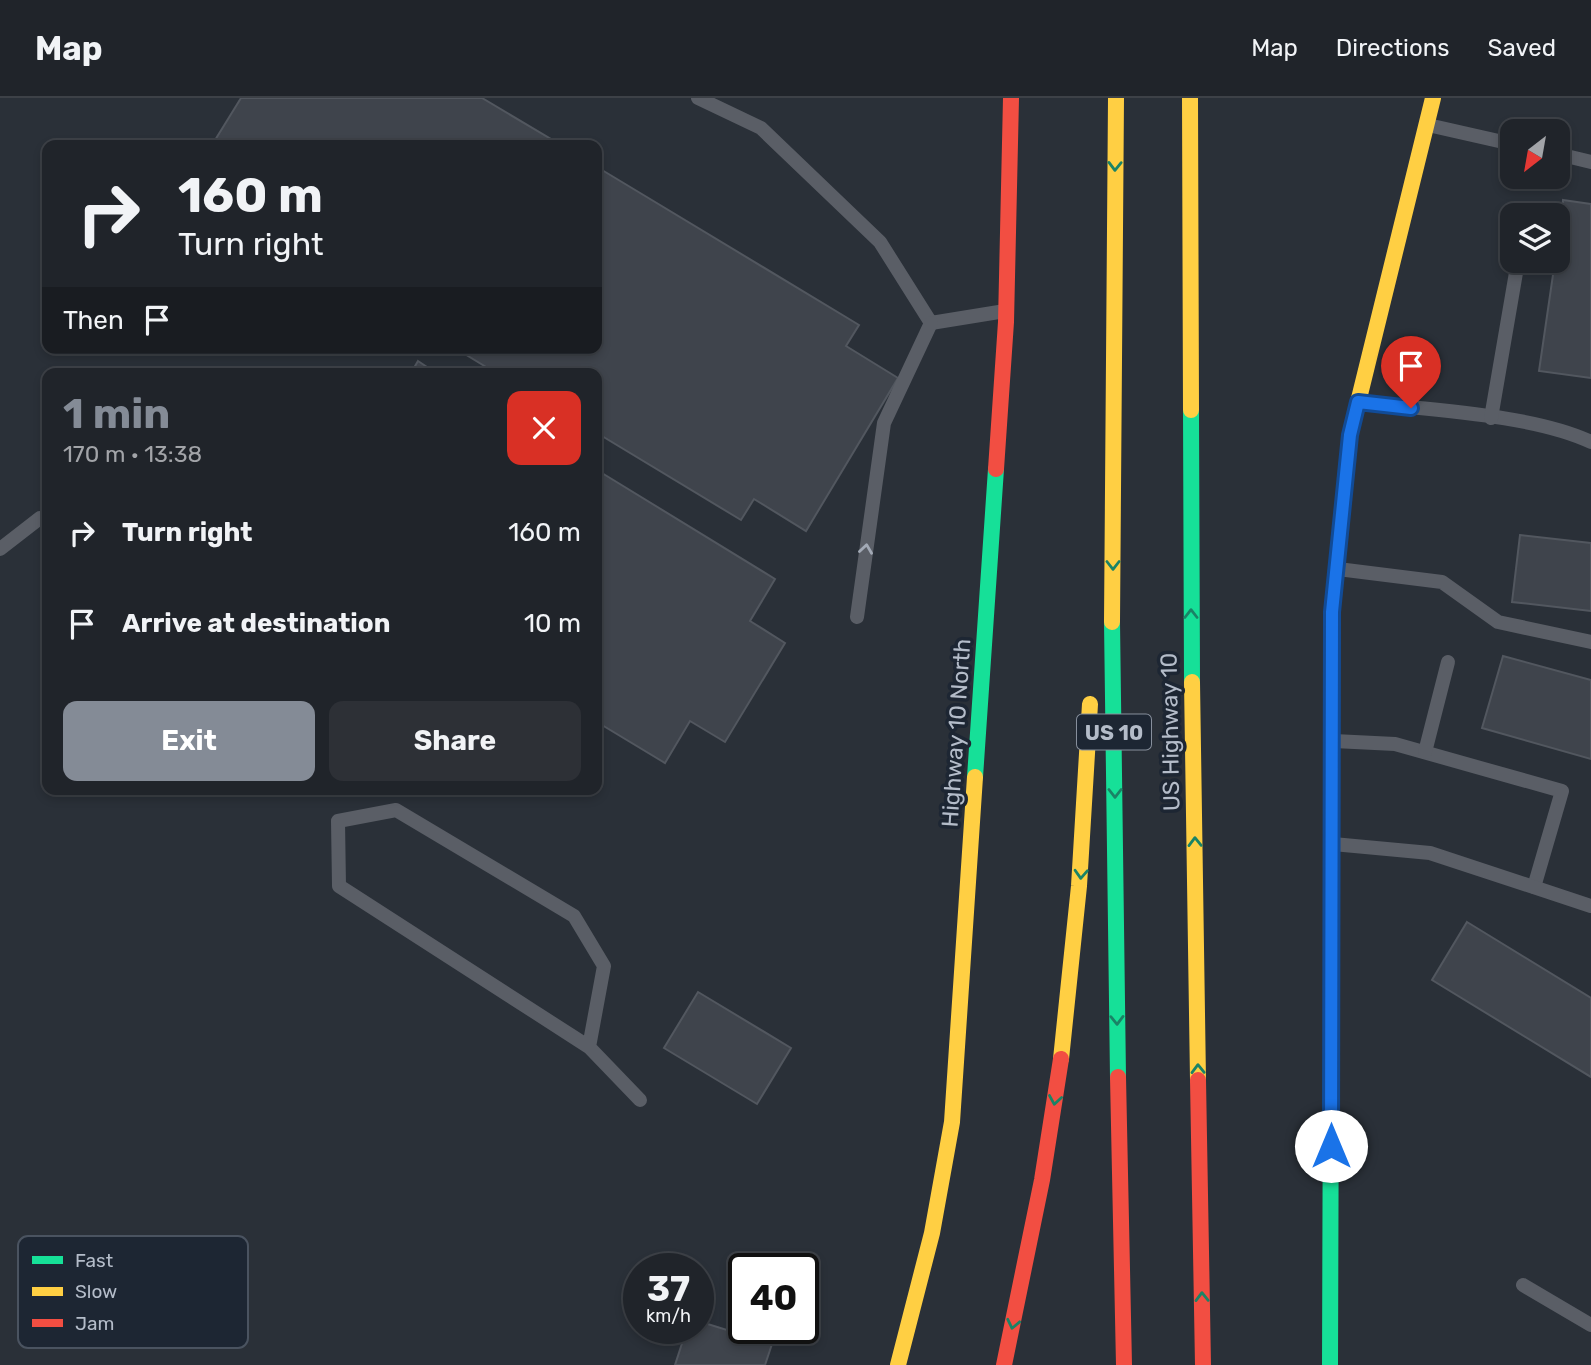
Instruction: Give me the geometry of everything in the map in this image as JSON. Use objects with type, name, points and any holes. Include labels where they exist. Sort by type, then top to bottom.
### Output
[{"type":"main road","name":"Highway 10 North","points":[[898,1365],[932,1233],[953,1122],[1006,311],[1012,98]]},
{"type":"main road","name":"US 10","points":[[1116,98],[1111,342],[1116,954],[1124,1365]]},
{"type":"main road","name":"US Highway 10","points":[[1190,98],[1191,628],[1203,1365]]},
{"type":"main road","points":[[1330,1365],[1332,612],[1350,435],[1433,98]]},
{"type":"main road","points":[[1096,615],[1111,342]]},
{"type":"main road","points":[[1004,1365],[1036,1217],[1060,1069],[1079,901],[1092,683]]},
{"type":"lane","points":[[698,98],[761,128],[880,242],[931,323]]},
{"type":"lane","points":[[1426,124],[1500,141]]},
{"type":"lane","points":[[1570,158],[1591,162]]},
{"type":"lane","points":[[1491,418],[1516,273]]},
{"type":"lane","points":[[931,323],[1006,311]]},
{"type":"lane","points":[[857,617],[884,423],[931,323]]},
{"type":"lane","points":[[1358,402],[1491,418],[1569,432],[1591,442]]},
{"type":"lane","points":[[0,549],[42,518]]},
{"type":"lane","points":[[1337,568],[1442,582],[1498,622],[1591,642]]},
{"type":"lane","points":[[1425,752],[1448,662]]},
{"type":"lane","points":[[1332,741],[1395,744],[1562,791],[1534,887]]},
{"type":"lane","points":[[589,1047],[604,966],[574,916],[396,810],[338,821],[339,886],[589,1047],[640,1100]]},
{"type":"lane","points":[[1332,844],[1430,853],[1591,906]]},
{"type":"lane","points":[[1523,1285],[1591,1325]]},
{"type":"building","points":[[241,98],[482,98],[553,140],[215,140]]},
{"type":"building","points":[[602,170],[859,325],[846,346],[898,378],[806,531],[754,499],[741,520],[602,436],[602,368],[488,368],[465,354],[602,354]]},
{"type":"building","points":[[1563,200],[1591,204],[1591,378],[1539,371],[1553,273],[1570,273],[1570,203],[1563,203]]},
{"type":"building","points":[[418,361],[428,368],[414,368]]},
{"type":"building","points":[[602,473],[775,579],[750,621],[785,643],[725,742],[690,721],[665,763],[602,725]]},
{"type":"building","points":[[1520,535],[1591,543],[1591,611],[1512,602]]},
{"type":"building","points":[[1503,656],[1591,680],[1591,759],[1482,728]]},
{"type":"building","points":[[1467,922],[1591,998],[1591,1077],[1432,980]]},
{"type":"building","points":[[698,992],[791,1048],[757,1104],[664,1048]]},
{"type":"building","points":[[714,1326],[728,1330],[728,1344],[772,1344],[765,1365],[675,1365],[682,1344],[714,1344]]},
{"type":"traffic: fast","points":[[1191,410],[1192,682]]},
{"type":"traffic: fast","points":[[975,777],[996,469]]},
{"type":"traffic: fast","points":[[1112,622],[1118,1077]]},
{"type":"traffic: fast","points":[[1330,1365],[1331,1049]]},
{"type":"traffic: slow","points":[[1112,622],[1116,98]]},
{"type":"traffic: slow","points":[[1190,98],[1191,410]]},
{"type":"traffic: slow","points":[[1338,554],[1350,435],[1433,98]]},
{"type":"traffic: slow","points":[[1192,682],[1198,1080]]},
{"type":"traffic: slow","points":[[1061,1059],[1079,886],[1090,704]]},
{"type":"traffic: slow","points":[[898,1365],[932,1233],[952,1122],[975,777]]},
{"type":"traffic: jam","points":[[996,469],[1006,322],[1011,98]]},
{"type":"traffic: jam","points":[[1331,1049],[1332,612],[1338,554]]},
{"type":"traffic: jam","points":[[1004,1365],[1042,1180],[1061,1059]]},
{"type":"traffic: jam","points":[[1118,1077],[1124,1365]]},
{"type":"traffic: jam","points":[[1198,1080],[1203,1365]]},
{"type":"route","points":[[1331,1146],[1332,612],[1350,435],[1358,402],[1411,408]]}]
